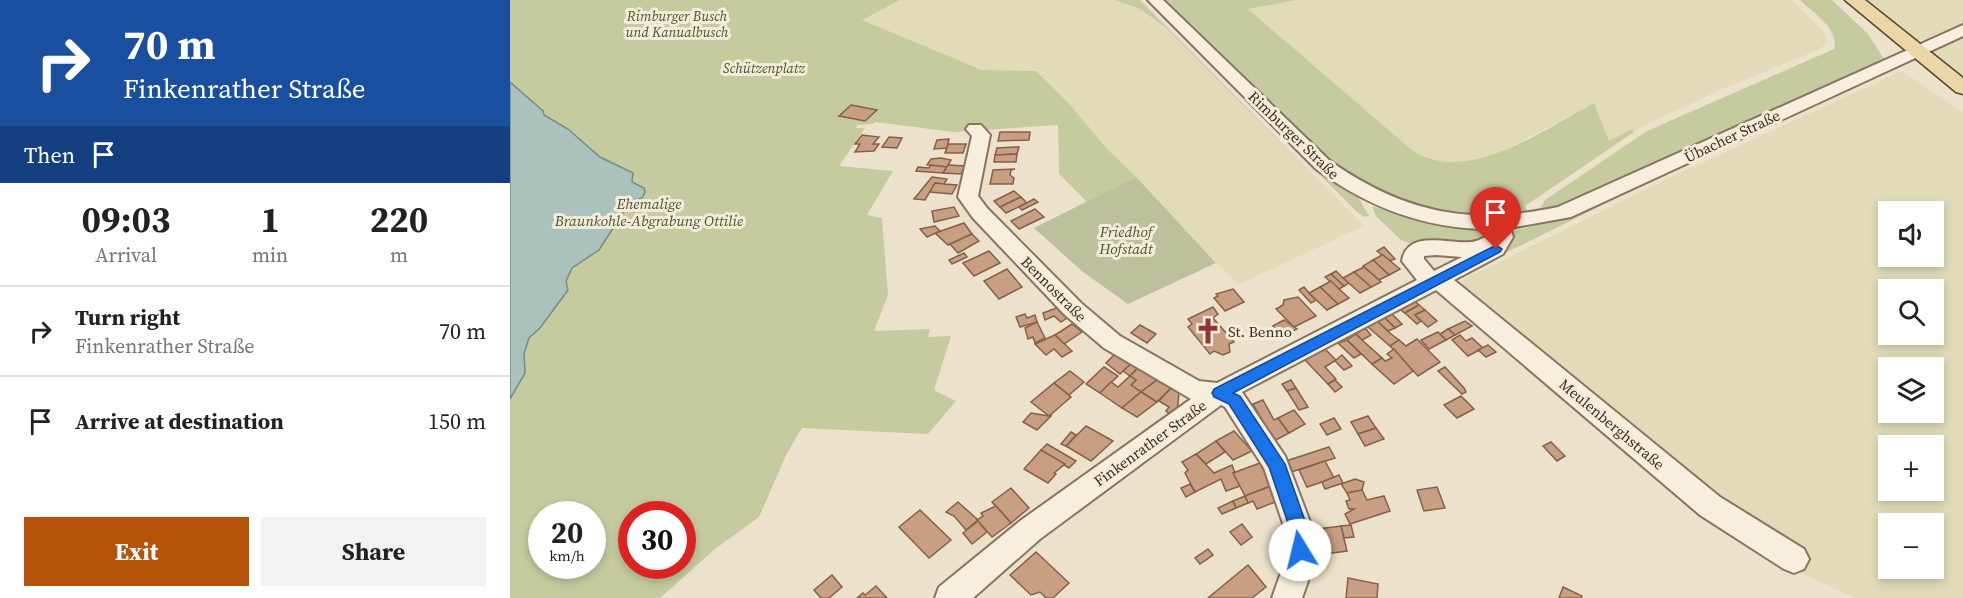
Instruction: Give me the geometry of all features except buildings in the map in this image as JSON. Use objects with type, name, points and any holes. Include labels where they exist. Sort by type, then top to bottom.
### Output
[{"type":"main road","points":[[1854,0],[1963,88]]},
{"type":"street","name":"Rimburger Straße","points":[[1155,0],[1323,165],[1345,183],[1384,204],[1410,213],[1456,222],[1497,223]]},
{"type":"street","name":"Übacher Straße","points":[[1497,223],[1539,219],[1564,212],[1963,30]]},
{"type":"street","name":"Bennostraße","points":[[975,129],[981,135],[968,197],[975,208],[1073,309],[1112,342],[1194,390],[1219,393]]},
{"type":"street","points":[[1443,248],[1455,261],[1440,276],[1413,261],[1414,252],[1425,247],[1484,247],[1495,238],[1497,223]]},
{"type":"street","name":"Finkenrather Straße","points":[[950,598],[1030,530],[1219,393],[1440,276],[1496,249],[1503,237],[1497,223]]},
{"type":"street","name":"Meulenberghstraße","points":[[1440,276],[1710,506],[1794,559]]},
{"type":"street","points":[[1219,393],[1234,400],[1265,444],[1276,464],[1301,535],[1299,564],[1287,598]]},
{"type":"shaded area","points":[[900,0],[1114,0],[1140,9],[1179,39],[1363,226],[1238,285],[1107,149],[1036,71],[982,70],[861,20]]},
{"type":"shaded area","points":[[1296,0],[1792,0],[1825,33],[1827,43],[1820,49],[1720,90],[1609,142],[1594,103],[1493,156],[1468,162],[1443,162],[1422,157],[1413,151],[1247,9]]},
{"type":"shaded area","points":[[1865,0],[1963,0],[1963,24],[1928,39],[1919,40],[1907,37]]},
{"type":"shaded area","points":[[1963,35],[1963,83],[1931,53],[1936,47]]},
{"type":"shaded area","points":[[1902,71],[1963,112],[1963,598],[1856,598],[1794,570],[1453,285],[1667,179]]},
{"type":"green space","name":"Ehemalige Braunkohle-Abgrabung Ottilie","points":[[510,0],[900,0],[862,20],[982,70],[1036,71],[1071,106],[1107,149],[1136,177],[1087,202],[1059,174],[1058,125],[954,132],[875,122],[857,125],[856,128],[865,128],[839,166],[893,171],[867,215],[882,218],[888,295],[874,331],[930,329],[928,337],[951,336],[934,390],[956,401],[928,434],[802,428],[787,453],[759,517],[696,566],[696,501],[618,501],[618,579],[681,579],[660,598],[510,598]]},
{"type":"green space","points":[[1115,0],[1140,0],[1364,226],[1166,28],[1140,9]]},
{"type":"green space","points":[[1145,0],[1149,0],[1324,173],[1358,197],[1369,216],[1364,217],[1356,211]]},
{"type":"green space","points":[[1160,0],[1296,0],[1248,9],[1413,151],[1435,160],[1458,162],[1482,158],[1506,150],[1594,103],[1609,141],[1632,129],[1634,132],[1525,206],[1528,214],[1494,218],[1418,209],[1341,173],[1209,44]]},
{"type":"green space","points":[[1800,0],[1832,0],[1868,34],[1884,59],[1567,205],[1541,212],[1539,210],[1545,200],[1647,131],[1834,49],[1835,42],[1829,28]]},
{"type":"green space","points":[[1862,83],[1647,183],[1501,255],[1508,236],[1514,231],[1568,217]]},
{"type":"green space","name":"Friedhof Hofstadt","points":[[1136,177],[1216,263],[1128,304],[1083,272],[1034,228]]},
{"type":"green space","points":[[1372,206],[1437,225],[1481,230],[1486,234],[1484,239],[1473,244],[1472,241],[1431,239],[1409,243],[1401,240],[1376,216]]},
{"type":"water","points":[[510,82],[543,111],[544,115],[568,129],[600,157],[633,173],[632,182],[644,188],[645,192],[642,198],[630,202],[599,250],[572,268],[566,281],[568,290],[540,328],[529,338],[524,354],[525,373],[510,399]]},
{"type":"place","name":"St. Benno","points":[[1208,331]]},
{"type":"route","points":[[1300,550],[1301,535],[1276,464],[1248,418],[1234,400],[1219,393],[1278,360],[1496,249]]},
{"type":"park label","name":"Rimburger Busch und Kanualbusch","points":[[677,24]]},
{"type":"park label","name":"Schützenplatz","points":[[764,68]]}]
